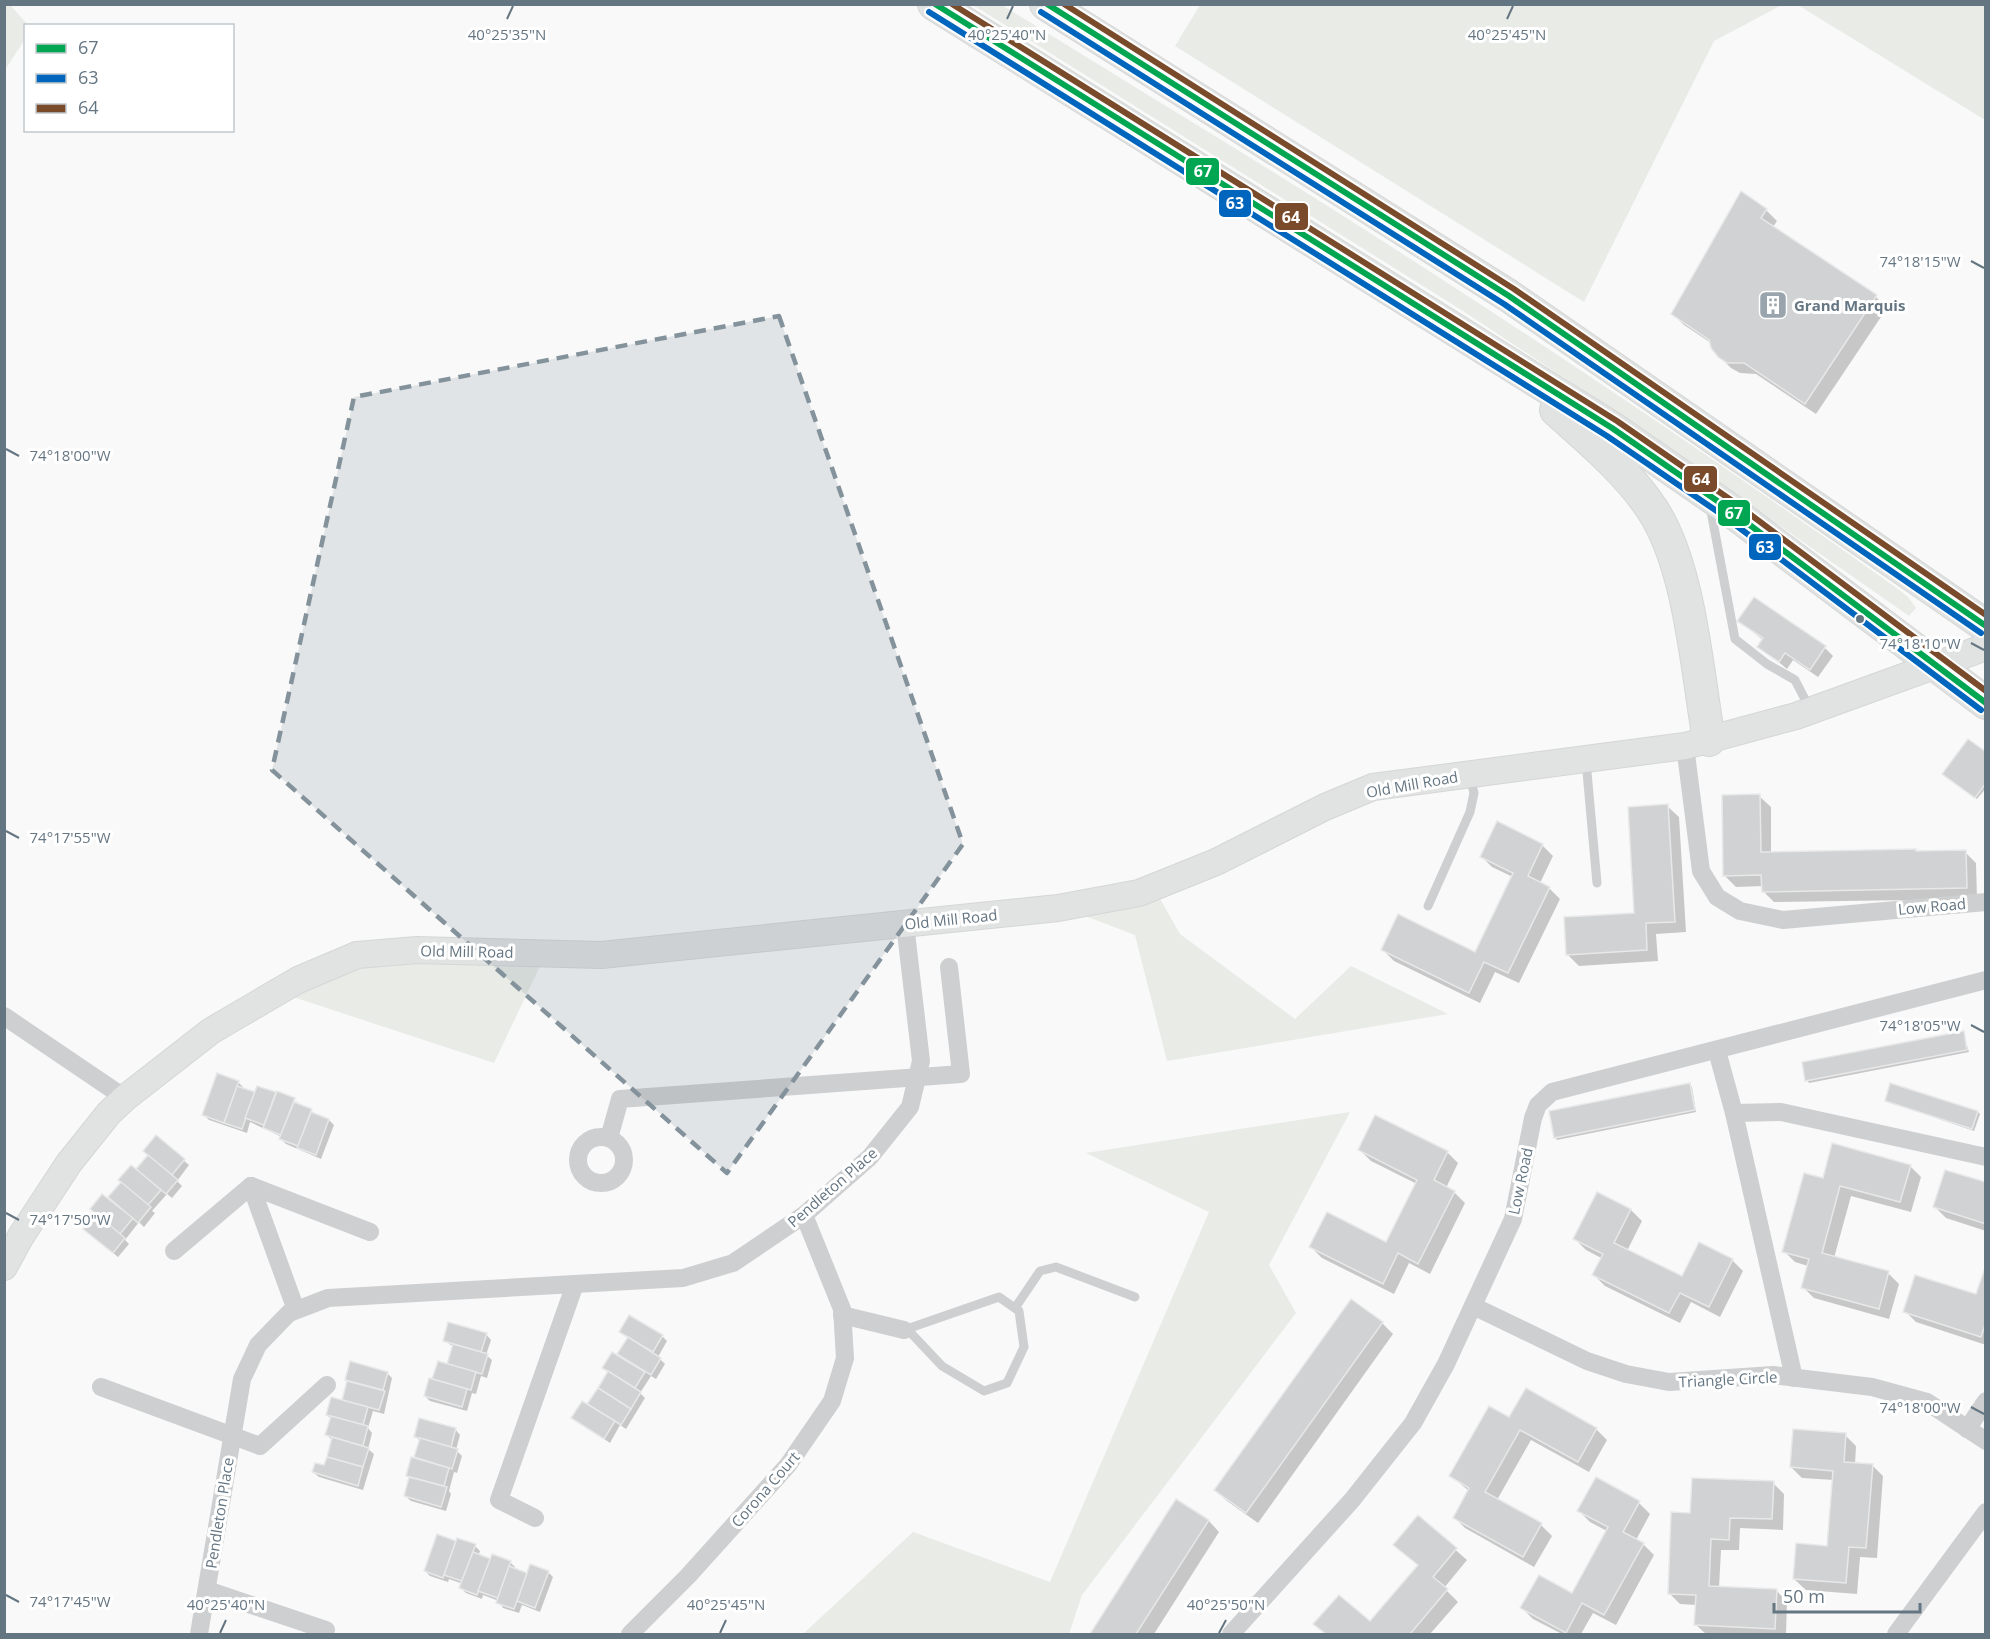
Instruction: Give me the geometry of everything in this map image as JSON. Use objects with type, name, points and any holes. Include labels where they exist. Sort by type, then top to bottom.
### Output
[{"type":"highway","points":[[933,4],[1611,428],[1708,495],[1986,703]]},
{"type":"highway","points":[[1046,4],[1509,296],[1986,626]]},
{"type":"highway","points":[[1500,358],[1616,466],[1652,509],[1672,551],[1686,603],[1697,743]]},
{"type":"street","name":"Old Mill Road","points":[[4,1267],[21,1236],[69,1162],[109,1113],[125,1098],[211,1031],[298,980],[357,955],[417,950],[601,955],[1058,908],[1139,893],[1216,862],[1325,807],[1373,788],[1697,743],[1811,711],[1986,647]]},
{"type":"street","name":"Low Road","points":[[1697,743],[1701,871],[1717,897],[1740,911],[1783,920],[1986,902]]},
{"type":"street","name":"Pendleton Place","points":[[199,1635],[242,1379],[258,1345],[289,1313],[328,1298],[683,1278],[732,1263],[804,1215],[870,1157],[910,1107],[921,1061],[905,924]]},
{"type":"street","points":[[609,1138],[620,1099],[961,1074],[949,967]]},
{"type":"street","name":"Low Road","points":[[1231,1635],[1352,1500],[1413,1423],[1446,1364],[1513,1219],[1533,1118],[1538,1105],[1552,1092],[1986,980]]},
{"type":"street","points":[[4,1016],[125,1098]]},
{"type":"street","points":[[1717,1051],[1734,1113],[1794,1378]]},
{"type":"street","points":[[1734,1113],[1781,1112],[1986,1157]]},
{"type":"street","points":[[251,1186],[370,1232]]},
{"type":"street","points":[[174,1251],[251,1186]]},
{"type":"street","points":[[251,1186],[296,1310]]},
{"type":"street","name":"Corona Court","points":[[630,1635],[688,1576],[788,1465],[832,1401],[845,1358],[842,1309],[804,1215]]},
{"type":"street","points":[[535,1518],[499,1500],[575,1284]]},
{"type":"street","name":"Triangle Circle","points":[[1473,1305],[1587,1361],[1626,1374],[1669,1382],[1773,1375],[1872,1387],[1927,1402],[1986,1441]]},
{"type":"street","points":[[842,1315],[904,1330]]},
{"type":"street","name":"Pendleton Place","points":[[101,1387],[260,1446],[327,1385]]},
{"type":"street","points":[[1967,1429],[1986,1401]]},
{"type":"street","points":[[1896,1635],[1986,1512]]},
{"type":"street","name":"Pendleton Place","points":[[207,1590],[326,1630]]},
{"type":"lane","points":[[1708,495],[1736,639],[1767,664],[1795,680],[1811,711]]},
{"type":"lane","points":[[1585,759],[1597,883]]},
{"type":"lane","points":[[1428,906],[1470,812],[1474,793],[1469,775]]},
{"type":"lane","points":[[1015,1308],[1040,1271],[1056,1267],[1135,1297]]},
{"type":"lane","points":[[999,1297],[1019,1311],[1024,1347],[1007,1383],[984,1391],[942,1366],[909,1331],[904,1330],[999,1297]]},
{"type":"highlighted area","points":[[779,316],[963,844],[727,1173],[272,770],[354,397]]},
{"type":"shaded area","points":[[5,4],[10,5],[27,24],[24,24],[24,41],[5,70]]},
{"type":"shaded area","points":[[973,5],[1002,5],[1381,240],[1706,455],[1898,589],[1916,608],[1909,616],[1634,424],[1463,311]]},
{"type":"shaded area","points":[[1200,5],[1782,5],[1714,41],[1584,302],[1175,46]]},
{"type":"shaded area","points":[[1798,5],[1985,5],[1985,120]]},
{"type":"shaded area","points":[[1160,899],[1180,934],[1295,1019],[1351,966],[1448,1014],[1167,1061],[1135,935],[1080,914]]},
{"type":"shaded area","points":[[416,959],[541,964],[494,1063],[284,994],[350,968]]},
{"type":"shaded area","points":[[1350,1112],[1269,1265],[1296,1313],[1082,1595],[1069,1634],[803,1634],[913,1532],[1050,1582],[1209,1212],[1086,1153]]},
{"type":"building","name":"Grand Marquis","points":[[1741,191],[1767,209],[1761,218],[1877,295],[1805,404],[1744,363],[1727,363],[1718,357],[1711,348],[1709,340],[1671,314]]},
{"type":"building","points":[[1754,597],[1826,646],[1810,670],[1785,653],[1779,662],[1757,647],[1763,638],[1737,621]]},
{"type":"building","points":[[1968,739],[1986,752],[1986,783],[1975,798],[1942,774]]},
{"type":"building","points":[[1760,794],[1761,852],[1966,850],[1967,888],[1762,892],[1761,875],[1723,876],[1722,795]]},
{"type":"building","points":[[1668,804],[1675,922],[1646,923],[1647,950],[1566,955],[1564,917],[1634,913],[1628,807]]},
{"type":"building","points":[[1497,821],[1543,844],[1528,876],[1550,887],[1508,973],[1484,962],[1469,993],[1381,950],[1398,914],[1475,952],[1513,873],[1480,857]]},
{"type":"building","points":[[1964,1031],[1967,1050],[1805,1081],[1802,1062]]},
{"type":"building","points":[[217,1073],[239,1081],[224,1123],[202,1115]]},
{"type":"building","points":[[1690,1083],[1695,1110],[1554,1138],[1549,1111]]},
{"type":"building","points":[[1890,1083],[1978,1111],[1972,1129],[1885,1101]]},
{"type":"building","points":[[237,1086],[255,1092],[242,1129],[224,1123]]},
{"type":"building","points":[[257,1086],[276,1092],[264,1125],[245,1118]]},
{"type":"building","points":[[277,1091],[295,1098],[281,1135],[263,1128]]},
{"type":"building","points":[[294,1102],[312,1109],[298,1146],[279,1139]]},
{"type":"building","points":[[311,1112],[329,1119],[316,1155],[297,1148]]},
{"type":"building","points":[[1375,1115],[1448,1151],[1434,1180],[1455,1191],[1418,1264],[1398,1253],[1383,1284],[1309,1247],[1327,1212],[1386,1242],[1417,1180],[1358,1150]]},
{"type":"building","points":[[156,1135],[185,1159],[172,1175],[143,1151]]},
{"type":"building","points":[[1832,1143],[1911,1165],[1900,1202],[1840,1186],[1822,1253],[1889,1271],[1879,1309],[1801,1288],[1809,1259],[1782,1252],[1804,1173],[1823,1178]]},
{"type":"building","points":[[148,1155],[178,1180],[166,1194],[136,1169]]},
{"type":"building","points":[[131,1165],[161,1190],[148,1205],[118,1180]]},
{"type":"building","points":[[1945,1170],[1986,1182],[1986,1224],[1933,1207]]},
{"type":"building","points":[[121,1182],[151,1207],[138,1223],[108,1197]]},
{"type":"building","points":[[1597,1192],[1631,1209],[1614,1243],[1682,1276],[1699,1242],[1733,1259],[1709,1307],[1680,1293],[1669,1313],[1592,1275],[1603,1254],[1573,1239]]},
{"type":"building","points":[[102,1194],[133,1218],[120,1234],[90,1209]]},
{"type":"building","points":[[95,1213],[125,1238],[113,1253],[83,1229]]},
{"type":"building","points":[[1986,1265],[1986,1322],[1981,1337],[1903,1312],[1915,1275],[1976,1294]]},
{"type":"building","points":[[1351,1299],[1383,1322],[1246,1513],[1214,1490]]},
{"type":"building","points":[[629,1315],[663,1335],[653,1352],[619,1332]]},
{"type":"building","points":[[448,1322],[487,1333],[481,1352],[443,1341]]},
{"type":"building","points":[[628,1337],[661,1358],[651,1375],[617,1354]]},
{"type":"building","points":[[453,1344],[488,1354],[482,1374],[447,1364]]},
{"type":"building","points":[[612,1352],[645,1372],[635,1388],[602,1368]]},
{"type":"building","points":[[350,1361],[388,1372],[383,1390],[345,1380]]},
{"type":"building","points":[[438,1361],[476,1372],[471,1390],[432,1379]]},
{"type":"building","points":[[608,1371],[641,1392],[631,1409],[598,1388]]},
{"type":"building","points":[[429,1378],[467,1389],[462,1407],[424,1396]]},
{"type":"building","points":[[347,1381],[385,1391],[379,1410],[342,1400]]},
{"type":"building","points":[[598,1388],[631,1409],[621,1425],[587,1404]]},
{"type":"building","points":[[1526,1388],[1597,1428],[1578,1462],[1520,1430],[1485,1492],[1542,1523],[1523,1557],[1453,1518],[1469,1488],[1449,1476],[1489,1406],[1509,1417]]},
{"type":"building","points":[[331,1397],[368,1407],[363,1425],[326,1415]]},
{"type":"building","points":[[582,1401],[615,1421],[604,1439],[571,1418]]},
{"type":"building","points":[[331,1416],[368,1426],[363,1446],[325,1435]]},
{"type":"building","points":[[419,1418],[456,1428],[451,1447],[414,1437]]},
{"type":"building","points":[[1793,1429],[1846,1433],[1844,1462],[1873,1464],[1866,1548],[1849,1547],[1846,1583],[1793,1579],[1796,1543],[1827,1546],[1833,1471],[1790,1467]]},
{"type":"building","points":[[332,1437],[369,1448],[363,1467],[327,1457]]},
{"type":"building","points":[[420,1438],[458,1449],[452,1469],[414,1457]]},
{"type":"building","points":[[327,1457],[363,1467],[358,1486],[312,1472],[315,1463],[324,1465]]},
{"type":"building","points":[[411,1457],[449,1468],[444,1486],[406,1476]]},
{"type":"building","points":[[409,1477],[447,1487],[441,1507],[404,1496]]},
{"type":"building","points":[[1596,1477],[1640,1501],[1623,1532],[1644,1543],[1604,1615],[1582,1603],[1566,1633],[1520,1608],[1539,1575],[1572,1593],[1608,1527],[1577,1511]]},
{"type":"building","points":[[1692,1478],[1774,1481],[1772,1519],[1730,1518],[1729,1540],[1711,1539],[1709,1586],[1777,1589],[1775,1629],[1694,1625],[1696,1595],[1668,1594],[1671,1512],[1690,1513]]},
{"type":"building","points":[[1176,1499],[1209,1520],[1136,1634],[1090,1634]]},
{"type":"building","points":[[1418,1515],[1457,1548],[1433,1577],[1448,1589],[1410,1634],[1326,1634],[1313,1624],[1339,1595],[1370,1621],[1418,1565],[1393,1545]]},
{"type":"building","points":[[437,1534],[456,1541],[443,1578],[424,1571]]},
{"type":"building","points":[[457,1538],[476,1544],[462,1581],[444,1575]]},
{"type":"building","points":[[473,1552],[491,1559],[477,1595],[459,1588]]},
{"type":"building","points":[[492,1554],[511,1561],[498,1598],[478,1591]]},
{"type":"building","points":[[530,1564],[549,1571],[535,1608],[517,1601]]},
{"type":"building","points":[[509,1566],[527,1573],[514,1609],[496,1603]]},
{"type":"transit line","name":"67","points":[[935,4],[1612,428],[1726,507],[1986,703]]},
{"type":"transit line","name":"64","points":[[952,4],[1617,421],[1731,500],[1986,691]]},
{"type":"transit line","name":"67","points":[[1047,4],[1509,296],[1986,626]]},
{"type":"transit line","name":"64","points":[[1064,4],[1514,289],[1986,615]]},
{"type":"transit line","name":"63","points":[[929,12],[1607,436],[1721,514],[1981,710]]},
{"type":"transit line","name":"63","points":[[1041,12],[1504,304],[1981,633]]},
{"type":"place","name":"Grand Marquis","points":[[1773,305]]}]
